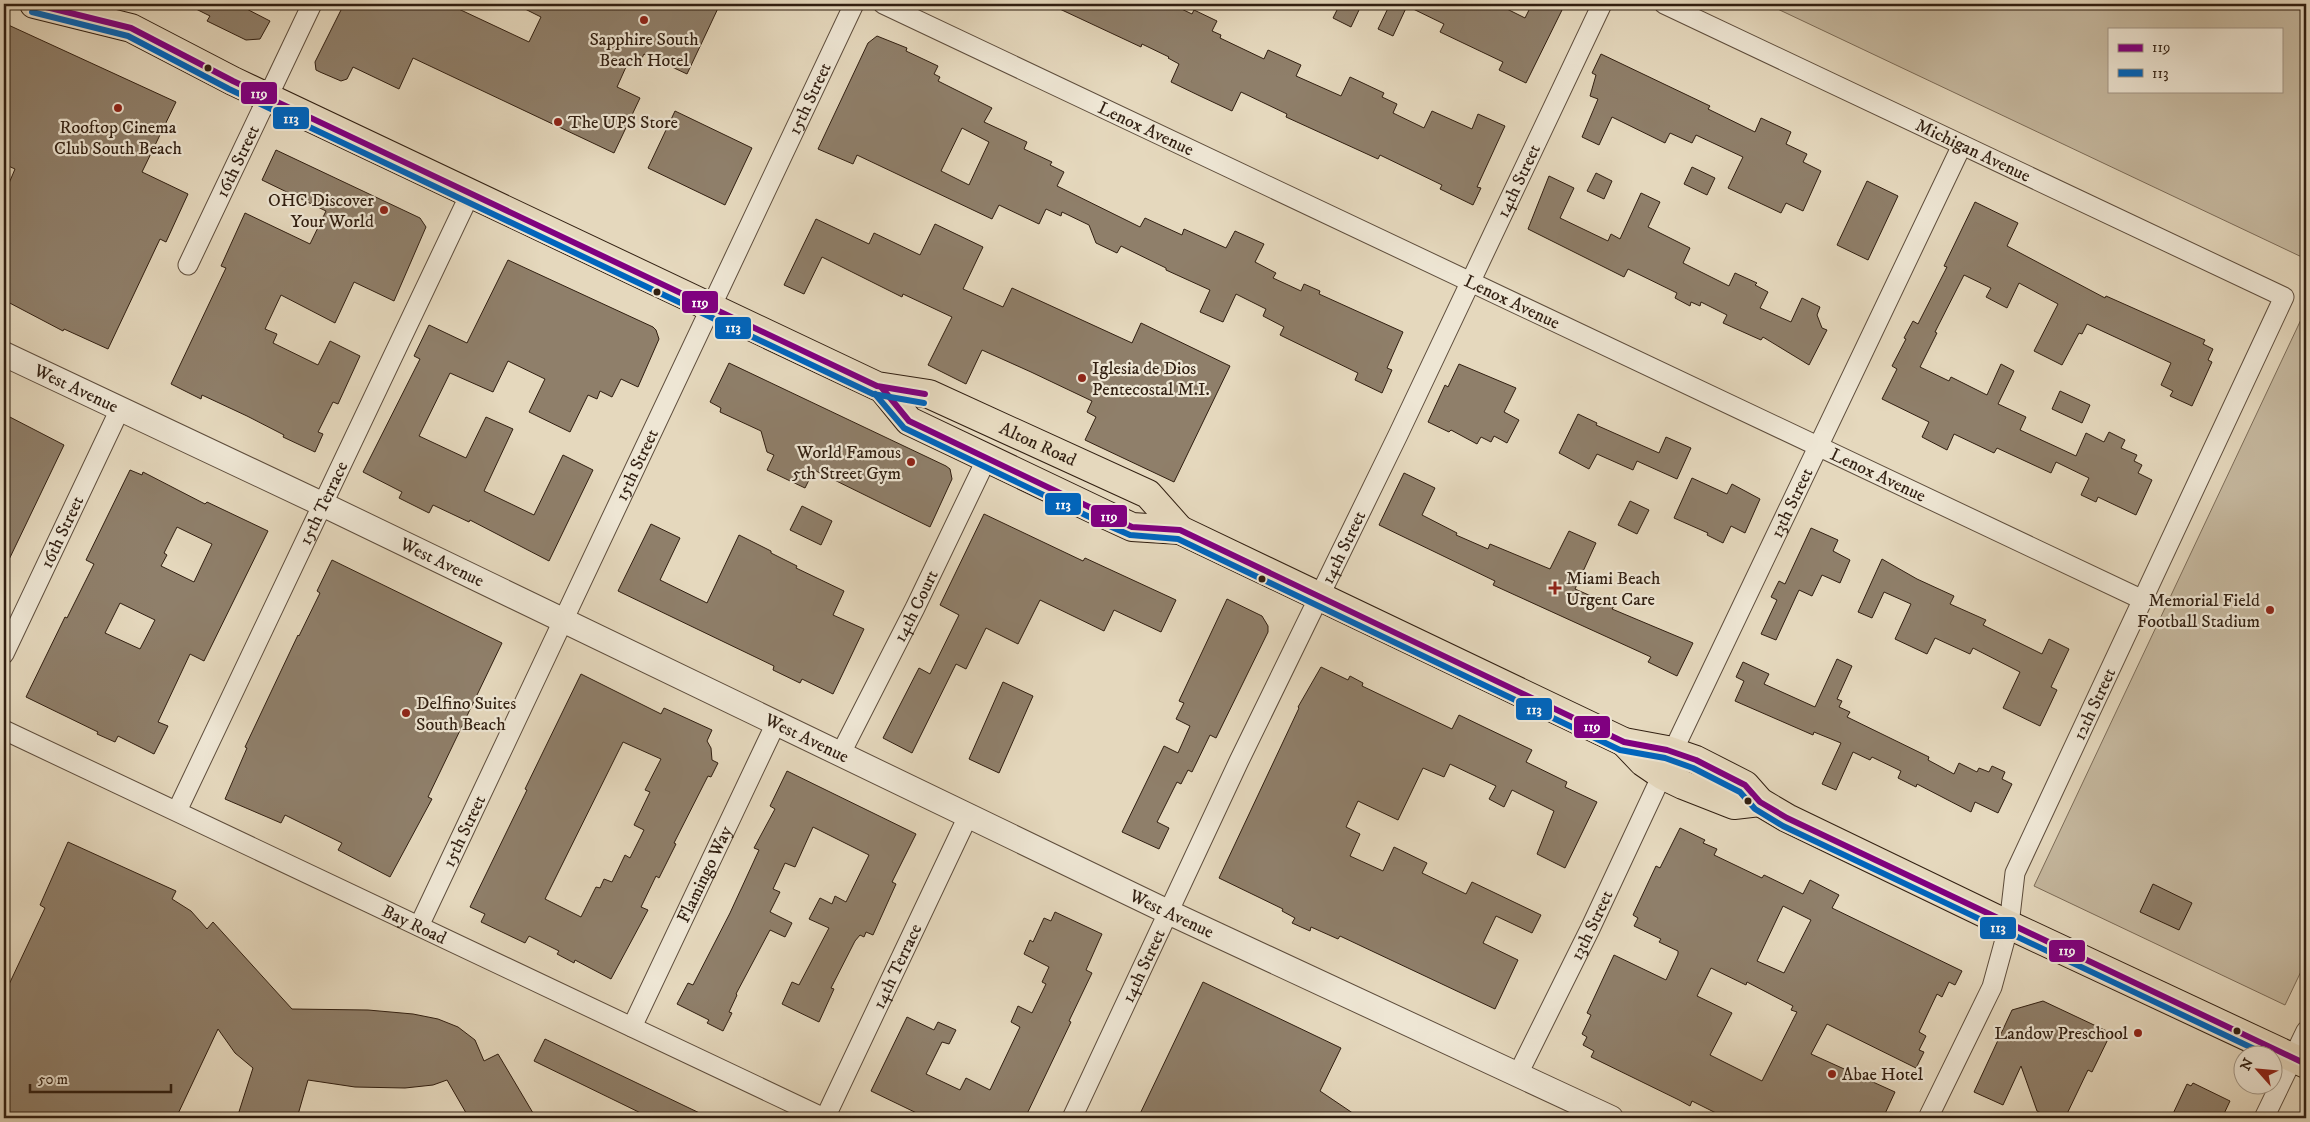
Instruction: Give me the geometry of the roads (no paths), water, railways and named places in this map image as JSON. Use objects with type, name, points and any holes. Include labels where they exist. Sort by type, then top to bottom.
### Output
[{"type":"highway","name":"Alton Road","points":[[34,4],[131,28],[268,97],[470,194],[882,388],[929,394],[1122,484],[1148,494],[1180,530]]},
{"type":"highway","name":"Alton Road","points":[[108,4],[131,28]]},
{"type":"highway","name":"Alton Road","points":[[882,388],[909,421],[1132,527],[1180,530],[1624,742],[1643,762],[1667,763],[1696,760],[1745,784],[1760,802],[1787,818],[2009,925],[2300,1060]]},
{"type":"highway","points":[[914,423],[985,420]]},
{"type":"highway","points":[[987,458],[1016,461],[1122,484]]},
{"type":"street","name":"16th Street","points":[[188,265],[312,4]]},
{"type":"street","name":"15th Street","points":[[419,926],[854,4]]},
{"type":"street","name":"Lenox Avenue","points":[[883,4],[2142,600]]},
{"type":"street","name":"14th Street","points":[[1072,1118],[1168,912],[1602,4]]},
{"type":"street","name":"Michigan Avenue","points":[[1664,4],[2284,297]]},
{"type":"street","name":"13th Street","points":[[1518,1074],[1590,929],[1667,763],[1962,145]]},
{"type":"street","name":"15th Terrace","points":[[177,811],[324,505],[470,194]]},
{"type":"street","name":"12th Street","points":[[1928,1118],[1992,988],[2009,925],[2015,873],[2284,297]]},
{"type":"street","name":"West Avenue","points":[[4,354],[969,814],[1168,912],[1611,1118]]},
{"type":"street","name":"16th Street","points":[[4,654],[120,409]]},
{"type":"street","name":"14th Court","points":[[841,753],[915,608],[987,458]]},
{"type":"street","name":"Flamingo Way","points":[[632,1027],[776,723]]},
{"type":"street","name":"Bay Road","points":[[4,730],[824,1118]]},
{"type":"street","name":"14th Terrace","points":[[824,1118],[969,814]]},
{"type":"street","points":[[2264,1118],[2300,1060],[2306,1031]]},
{"type":"place","name":"Sapphire South Beach Hotel","points":[[644,20]]},
{"type":"place","name":"Rooftop Cinema Club South Beach","points":[[118,108]]},
{"type":"place","name":"The UPS Store","points":[[558,122]]},
{"type":"place","name":"OHC Discover Your World","points":[[384,210]]},
{"type":"place","name":"Iglesia de Dios Pentecostal M.I.","points":[[1082,378]]},
{"type":"place","name":"World Famous 5th Street Gym","points":[[911,462]]},
{"type":"place","name":"Miami Beach Urgent Care","points":[[1555,588]]},
{"type":"place","name":"Memorial Field Football Stadium","points":[[2270,610]]},
{"type":"place","name":"Delfino Suites South Beach","points":[[406,713]]},
{"type":"place","name":"Landow Preschool","points":[[2138,1033]]},
{"type":"place","name":"Abae Hotel","points":[[1832,1074]]}]
